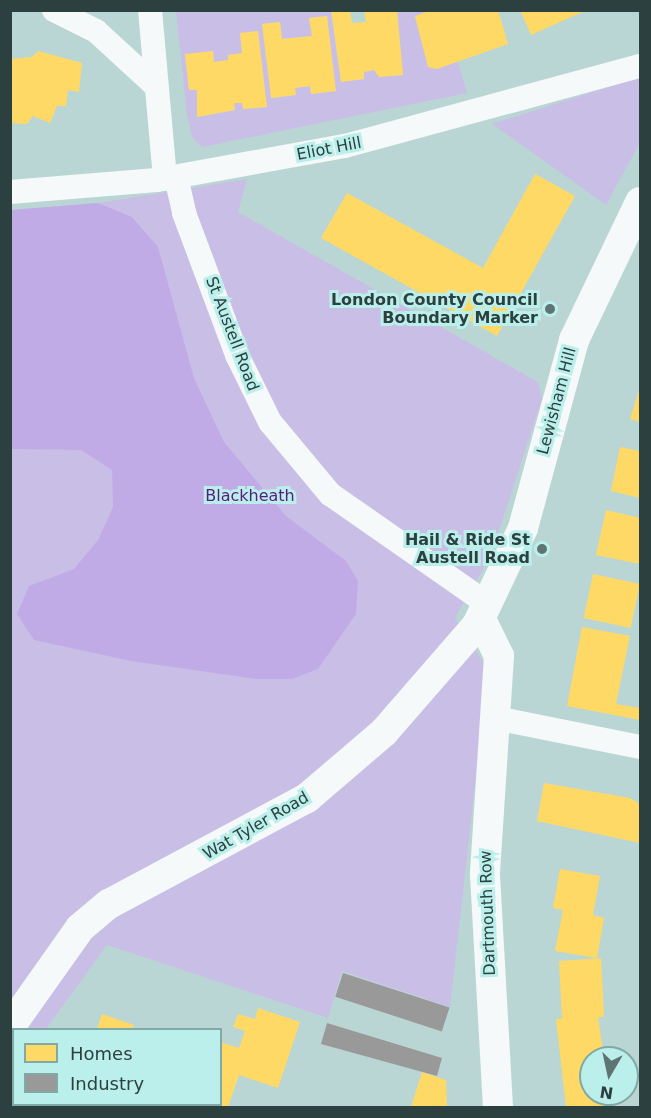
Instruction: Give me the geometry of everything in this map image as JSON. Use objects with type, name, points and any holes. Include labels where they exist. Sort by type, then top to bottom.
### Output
[{"type":"street","points":[[54,10],[96,31],[154,85]]},
{"type":"street","name":"St Austell Road","points":[[150,10],[154,85],[171,178],[237,355],[270,422],[330,494],[484,612]]},
{"type":"street","name":"Eliot Hill","points":[[10,192],[171,178],[391,136],[640,66]]},
{"type":"street","name":"Lewisham Hill","points":[[484,612],[523,528],[574,340],[640,202]]},
{"type":"street","points":[[484,612],[499,656],[495,718],[640,747]]},
{"type":"street","name":"Wat Tyler Road","points":[[10,1027],[80,928],[110,904],[307,798],[354,762],[484,612]]},
{"type":"street","name":"Dartmouth Row","points":[[495,718],[485,875],[498,1107]]},
{"type":"green space","points":[[176,11],[331,11],[341,82],[364,79],[364,72],[374,70],[379,77],[403,75],[397,11],[432,11],[415,16],[428,66],[438,69],[457,59],[467,93],[202,147],[193,139],[187,116]],"holes":[[[327,16],[335,91],[312,94],[310,86],[295,88],[296,95],[272,98],[263,24],[280,22],[282,39],[312,36],[309,18]],[[258,31],[267,107],[243,109],[242,103],[234,103],[235,110],[197,117],[197,90],[189,90],[185,55],[212,51],[214,62],[228,60],[228,55],[242,53],[240,33]]]},
{"type":"green space","points":[[640,77],[640,143],[606,205],[492,124]]},
{"type":"green space","name":"Blackheath","points":[[247,179],[238,212],[538,382],[542,399],[491,555],[455,618],[488,670],[450,1007],[342,971],[328,1018],[107,945],[47,1028],[12,1028],[12,1106],[16,1106],[11,1107],[11,210],[98,203]]},
{"type":"green space","points":[[98,203],[132,217],[158,247],[194,378],[224,442],[286,516],[346,561],[358,581],[356,614],[318,669],[292,679],[256,679],[131,661],[34,640],[17,614],[29,586],[74,569],[98,540],[113,507],[112,470],[81,450],[11,449],[11,210]]},
{"type":"building: Homes","points":[[331,10],[350,10],[352,23],[366,22],[364,10],[397,10],[403,75],[379,77],[374,70],[364,72],[364,79],[341,82]]},
{"type":"building: Homes","points":[[432,10],[498,10],[508,44],[437,69],[428,67],[415,16]]},
{"type":"building: Homes","points":[[520,10],[587,10],[531,35]]},
{"type":"building: Homes","points":[[327,16],[336,91],[311,94],[310,86],[295,88],[296,95],[271,98],[262,24],[280,22],[282,39],[312,36],[309,18]]},
{"type":"building: Homes","points":[[258,31],[267,107],[243,109],[242,103],[234,103],[235,110],[197,117],[197,90],[189,90],[185,54],[213,51],[214,62],[228,60],[228,55],[242,53],[240,33]]},
{"type":"building: Homes","points":[[38,51],[82,63],[79,92],[68,90],[66,106],[57,106],[50,123],[33,116],[27,124],[10,123],[10,59],[32,57]]},
{"type":"building: Homes","points":[[535,174],[575,196],[497,336],[321,238],[347,193],[483,268]]},
{"type":"building: Homes","points":[[640,387],[640,422],[630,419]]},
{"type":"building: Homes","points":[[620,447],[640,451],[640,498],[611,491]]},
{"type":"building: Homes","points":[[606,510],[640,518],[640,564],[596,555]]},
{"type":"building: Homes","points":[[593,574],[640,584],[631,628],[584,618]]},
{"type":"building: Homes","points":[[582,627],[630,636],[616,704],[640,708],[640,720],[567,706]]},
{"type":"building: Homes","points":[[544,783],[630,798],[640,804],[640,843],[537,821]]},
{"type":"building: Homes","points":[[560,869],[600,876],[593,915],[604,918],[597,958],[555,951],[563,910],[553,908]]},
{"type":"building: Homes","points":[[601,958],[604,1017],[598,1017],[602,1046],[579,1046],[579,1106],[607,1107],[566,1107],[556,1019],[562,1019],[559,961]]},
{"type":"building: Homes","points":[[258,1008],[300,1022],[278,1088],[239,1075],[228,1107],[220,1106],[222,1106],[222,1043],[239,1048],[245,1031],[233,1027],[238,1014],[255,1019]]},
{"type":"building: Homes","points":[[102,1014],[134,1025],[133,1028],[97,1028]]},
{"type":"building: Homes","points":[[422,1072],[446,1080],[447,1107],[411,1107]]},
{"type":"building: Industry","points":[[343,973],[450,1008],[442,1031],[335,997]]},
{"type":"building: Industry","points":[[327,1023],[442,1058],[437,1076],[321,1044]]},
{"type":"place","name":"London County Council Boundary Marker","points":[[550,309]]},
{"type":"place","name":"Hail & Ride St Austell Road","points":[[542,549]]}]
